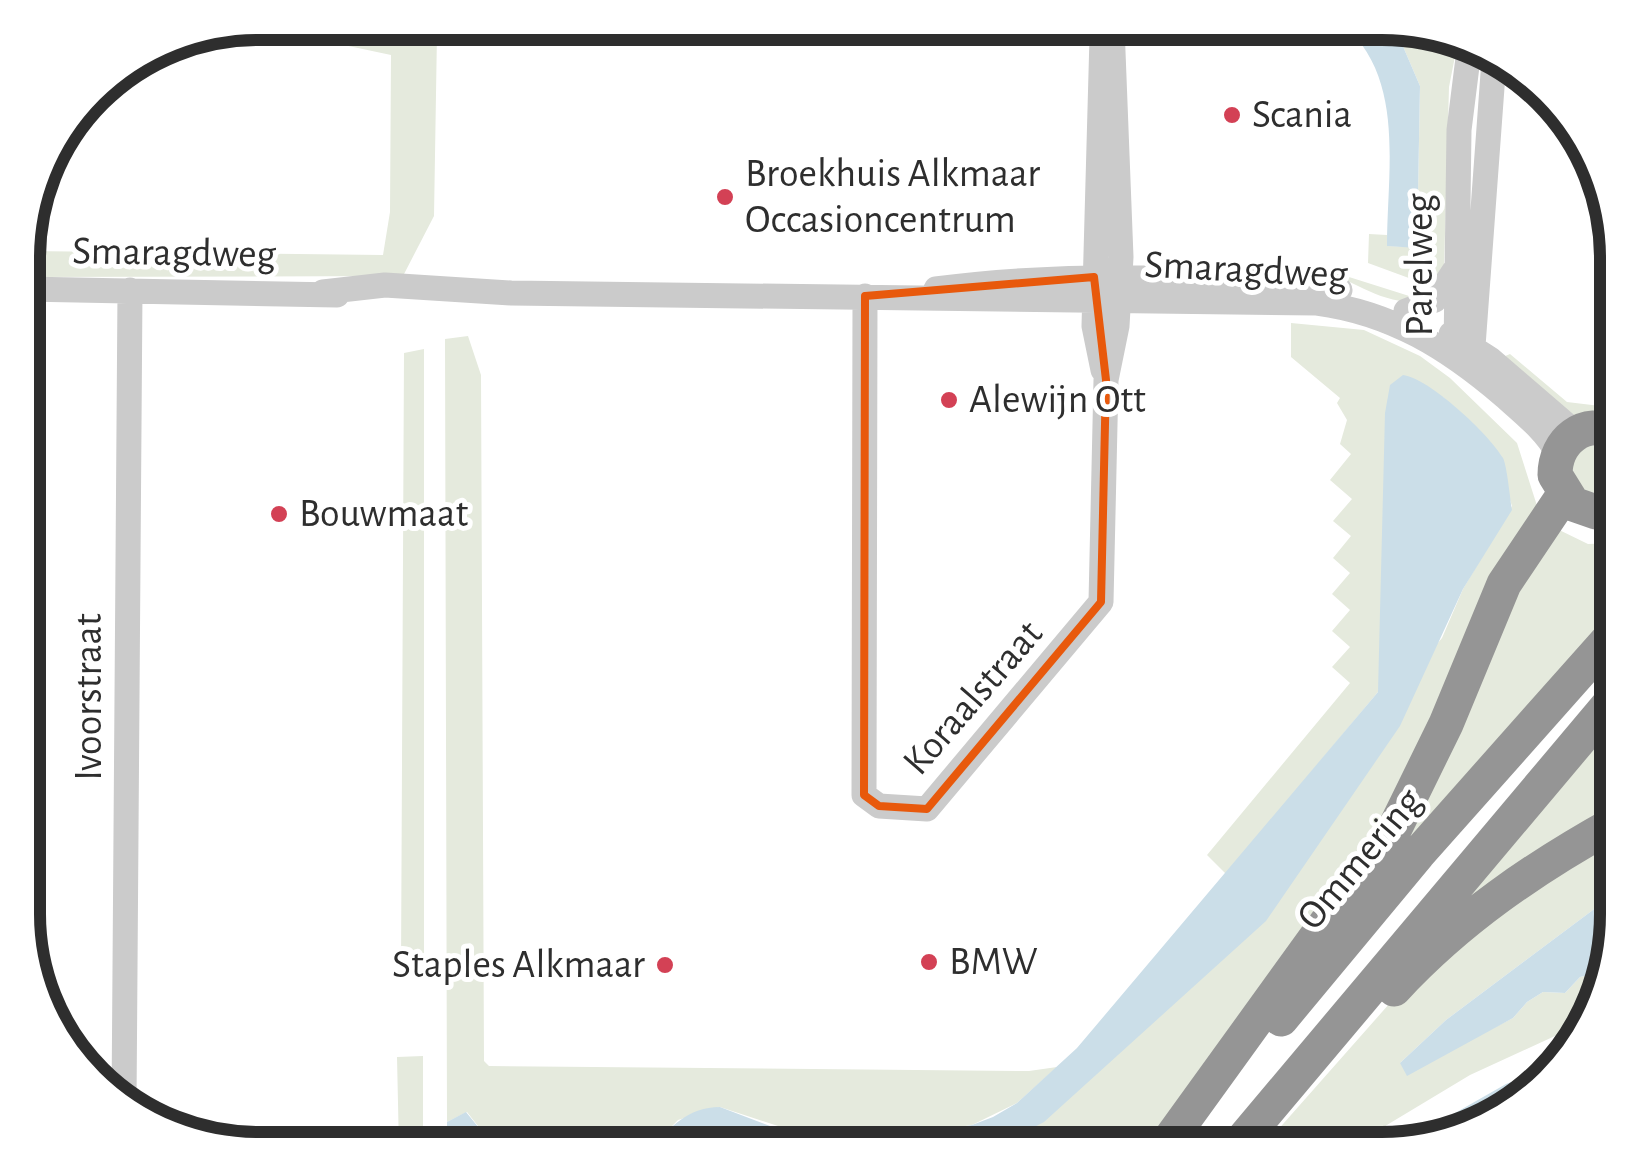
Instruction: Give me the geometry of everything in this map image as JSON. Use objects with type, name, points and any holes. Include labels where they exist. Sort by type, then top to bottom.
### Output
[{"type":"highway","points":[[1600,428],[1567,443],[1555,475],[1564,496],[1584,510],[1600,511]]},
{"type":"highway","points":[[1176,1132],[1394,828],[1430,760],[1504,584],[1564,496]]},
{"type":"highway","name":"Ommering","points":[[1189,1132],[1418,854],[1600,649]]},
{"type":"highway","points":[[1250,1132],[1600,715]]},
{"type":"highway","points":[[1251,1132],[1456,929],[1538,868],[1600,832]]},
{"type":"street","points":[[1102,40],[1107,290]]},
{"type":"street","points":[[1107,290],[1112,40]]},
{"type":"street","name":"Parelweg","points":[[1462,346],[1454,272],[1460,118],[1468,58]]},
{"type":"street","name":"Parelweg","points":[[1462,346],[1493,70]]},
{"type":"street","points":[[1406,312],[1436,300],[1454,272]]},
{"type":"street","name":"Smaragdweg","points":[[40,289],[323,292],[426,301],[512,293],[873,296],[1288,282],[1344,291],[1406,312],[1462,346],[1567,443]]},
{"type":"street","name":"Ivoorstraat","points":[[124,1086],[130,290]]},
{"type":"street","name":"Smaragdweg","points":[[1107,290],[1336,306],[1383,317],[1462,346]]},
{"type":"street","name":"Koraalstraat","points":[[873,296],[864,795],[879,806],[927,809],[1095,615],[1103,592],[1107,290]]},
{"type":"highlighted area","points":[[1094,277],[1106,380],[1101,602],[927,809],[879,806],[864,795],[865,296]]},
{"type":"shaded area","points":[[320,40],[437,40],[434,216],[403,276],[40,277],[40,251],[383,255],[390,212],[391,55]]},
{"type":"shaded area","points":[[1401,41],[1456,53],[1449,87],[1444,270],[1436,288],[1368,263],[1369,234],[1387,235],[1387,246],[1417,247],[1420,86]]},
{"type":"shaded area","points":[[1231,262],[1311,265],[1425,301],[1394,300],[1314,270],[1261,272]]},
{"type":"shaded area","points":[[1291,323],[1364,330],[1420,356],[1450,378],[1517,443],[1539,512],[1438,736],[1164,1132],[1028,1132],[1442,638],[1463,589],[1512,506],[1504,482],[1506,472],[1491,444],[1443,397],[1378,692],[1226,874],[1207,855],[1350,683],[1332,667],[1350,647],[1332,631],[1350,610],[1332,594],[1350,573],[1333,558],[1351,536],[1333,521],[1352,499],[1330,480],[1351,454],[1340,444],[1347,420],[1337,403],[1340,398],[1291,357]]},
{"type":"shaded area","points":[[468,336],[481,375],[484,1061],[489,1066],[1029,1071],[1057,1067],[1017,1103],[972,1125],[928,1132],[796,1132],[720,1107],[678,1120],[666,1132],[483,1132],[467,1112],[447,1122],[445,339]]},
{"type":"shaded area","points":[[424,349],[424,968],[401,967],[404,353]]},
{"type":"shaded area","points":[[1510,354],[1567,402],[1600,406],[1600,420],[1574,419],[1503,357]]},
{"type":"shaded area","points":[[1600,446],[1600,492],[1596,493],[1579,486],[1572,469],[1579,452]]},
{"type":"shaded area","points":[[1551,526],[1588,544],[1600,544],[1600,634],[1429,829],[1366,878]]},
{"type":"shaded area","points":[[1600,741],[1600,824],[1408,955]]},
{"type":"shaded area","points":[[1600,845],[1600,905],[1446,1020],[1400,1063],[1468,1041],[1513,1018],[1543,992],[1565,993],[1580,977],[1591,974],[1565,1031],[1470,1075],[1375,1132],[1276,1132],[1420,969]]},
{"type":"shaded area","points":[[423,1056],[423,1132],[399,1132],[397,1057]]},
{"type":"water","points":[[1358,40],[1401,41],[1420,86],[1417,248],[1387,246],[1389,127],[1385,98]]},
{"type":"water","points":[[1403,375],[1414,378],[1472,422],[1503,458],[1512,510],[1463,589],[1400,726],[1266,921],[1044,1122],[1025,1132],[934,1132],[972,1125],[1017,1103],[1077,1048],[1378,692],[1385,413],[1390,385]]},
{"type":"water","points":[[1600,905],[1600,928],[1591,974],[1580,977],[1565,993],[1543,992],[1513,1018],[1407,1076],[1400,1063],[1446,1020]]},
{"type":"water","points":[[1528,1076],[1478,1109],[1433,1125]]},
{"type":"water","points":[[720,1107],[786,1132],[667,1132],[689,1114]]},
{"type":"water","points":[[466,1112],[482,1132],[451,1132],[447,1122]]},
{"type":"place","name":"Scania","points":[[1232,115]]},
{"type":"place","name":"Broekhuis Alkmaar Occasioncentrum","points":[[725,197]]},
{"type":"place","name":"Alewijn Ott","points":[[949,400]]},
{"type":"place","name":"Bouwmaat","points":[[279,514]]},
{"type":"place","name":"BMW","points":[[929,962]]},
{"type":"place","name":"Staples Alkmaar","points":[[665,965]]}]
